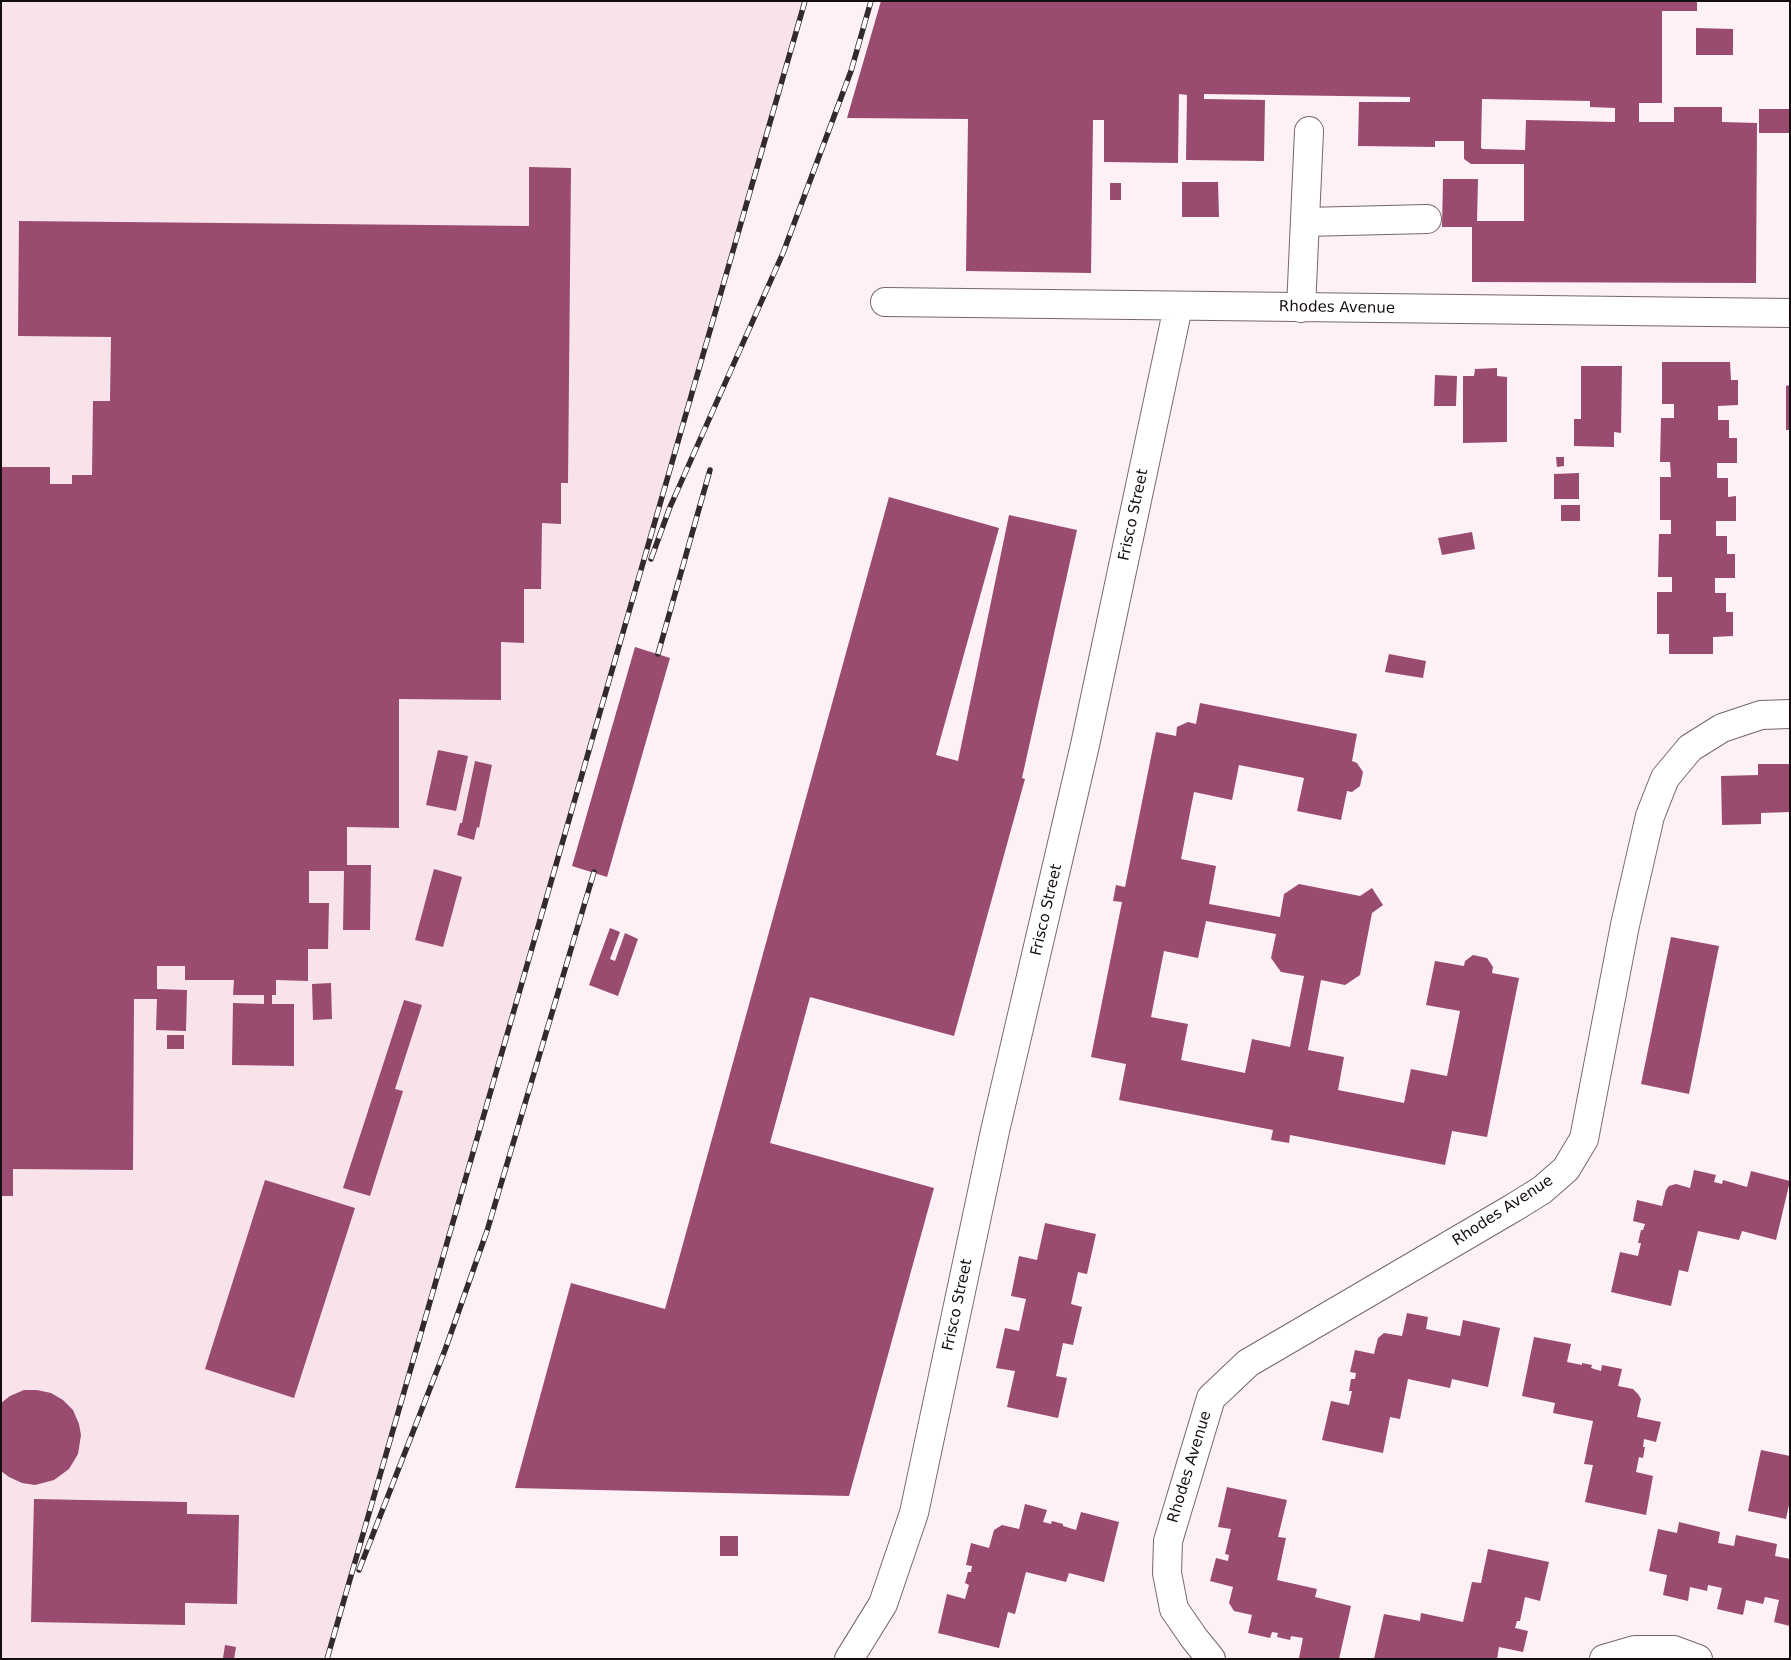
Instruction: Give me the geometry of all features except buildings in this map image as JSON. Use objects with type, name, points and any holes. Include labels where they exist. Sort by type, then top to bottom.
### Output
[{"type":"street","points":[[1301,308],[1309,131]]},
{"type":"street","points":[[1305,222],[1427,219]]},
{"type":"street","name":"Rhodes Avenue","points":[[885,302],[1790,313]]},
{"type":"street","name":"Frisco Street","points":[[848,1659],[883,1604],[914,1513],[995,1131],[1085,745],[1178,307]]},
{"type":"street","name":"Rhodes Avenue","points":[[1211,1659],[1174,1609],[1166,1573],[1168,1541],[1211,1398],[1248,1363],[1513,1208],[1542,1190],[1566,1169],[1584,1138],[1625,925],[1650,816],[1665,778],[1690,748],[1722,728],[1761,714],[1790,714]]},
{"type":"street","points":[[1604,1659],[1636,1650],[1674,1650],[1698,1659]]},
{"type":"shaded area","points":[[1,1],[805,1],[327,1659],[1,1659]]},
{"type":"railway","points":[[327,1659],[805,1]]},
{"type":"railway","points":[[651,559],[670,507],[783,253],[851,71],[871,1]]},
{"type":"railway","points":[[658,654],[710,470]]},
{"type":"railway","points":[[359,1570],[445,1350],[487,1231],[594,872]]}]
